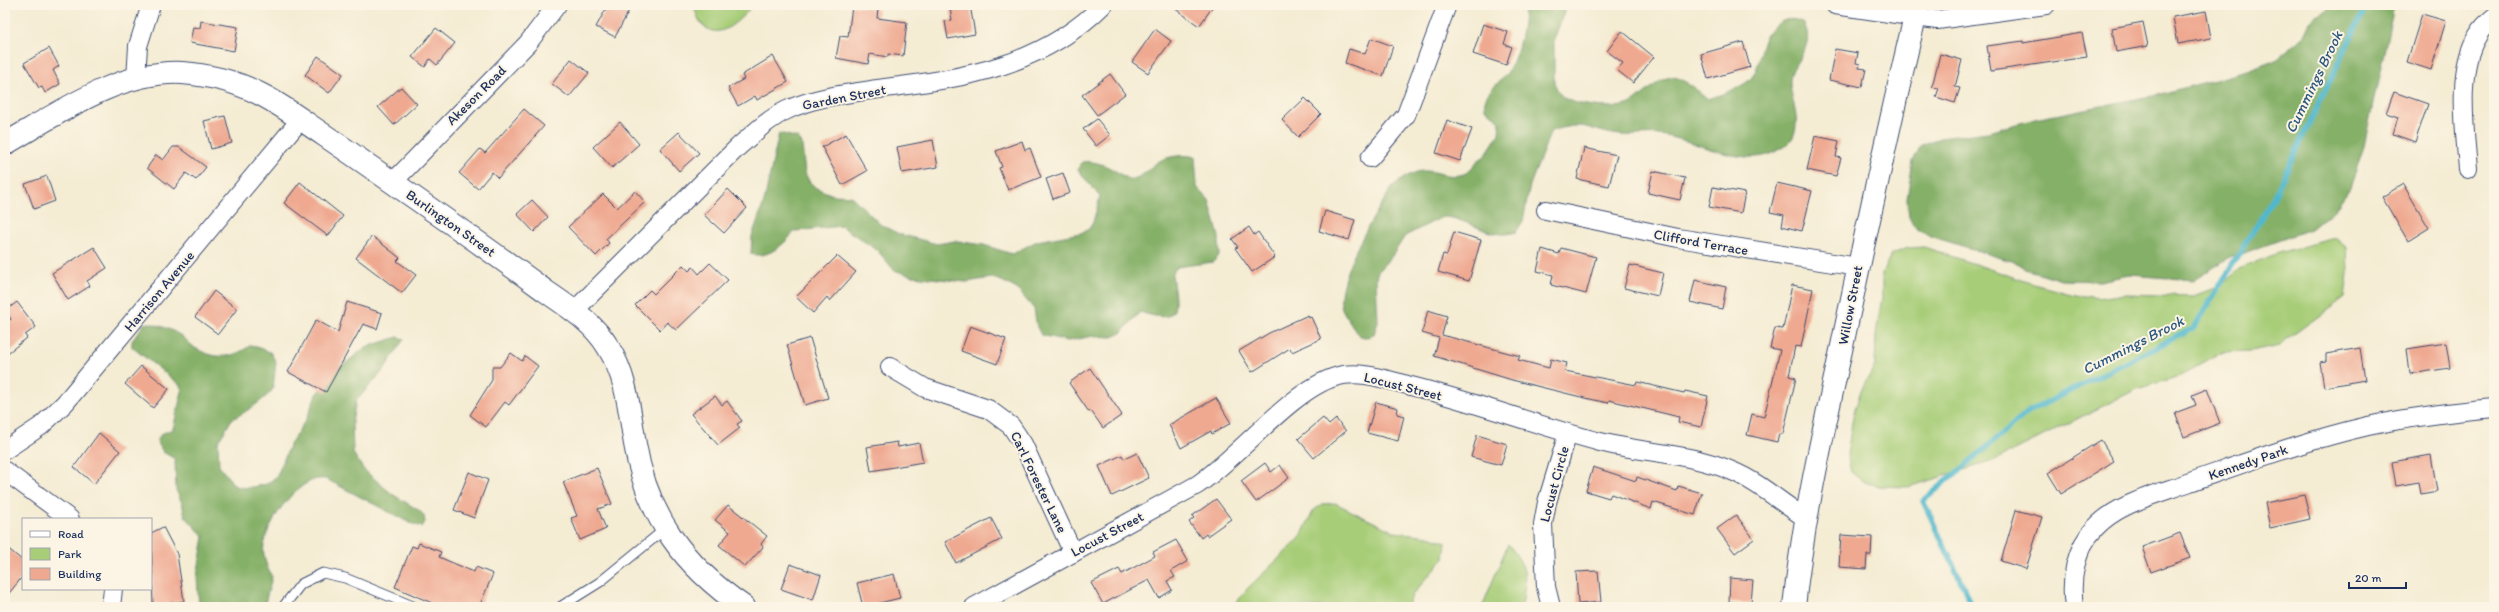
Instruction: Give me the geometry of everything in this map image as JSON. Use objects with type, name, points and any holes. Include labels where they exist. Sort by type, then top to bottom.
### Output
[{"type":"street","points":[[136,79],[138,46],[151,5]]},
{"type":"street","name":"Akeson Road","points":[[393,182],[528,43],[557,5]]},
{"type":"street","name":"Garden Street","points":[[574,311],[737,148],[761,127],[786,110],[833,96],[950,80],[990,71],[1017,61],[1061,37],[1089,18],[1103,5]]},
{"type":"street","points":[[1370,158],[1406,115],[1447,5]]},
{"type":"street","points":[[1835,5],[1917,11],[1946,20],[2046,5]]},
{"type":"street","name":"Willow Street","points":[[1794,607],[1806,518],[1896,92],[1917,11]]},
{"type":"street","points":[[2468,169],[2464,110],[2469,59],[2478,35],[2494,16]]},
{"type":"street","name":"Burlington Street","points":[[5,144],[93,95],[136,79],[180,73],[216,79],[259,93],[301,119],[393,182],[589,323],[607,344],[620,369],[629,400],[643,482],[665,529],[700,573],[744,607]]},
{"type":"street","name":"Harrison Avenue","points":[[5,450],[41,426],[73,395],[301,119]]},
{"type":"street","name":"Clifford Terrace","points":[[1546,210],[1678,238],[1858,267]]},
{"type":"street","name":"Carl Forester Lane","points":[[890,367],[925,388],[988,409],[1012,426],[1023,444],[1073,553]]},
{"type":"street","name":"Locust Street","points":[[974,607],[1201,482],[1298,398],[1335,376],[1360,375],[1380,378],[1568,433],[1618,446],[1688,459],[1730,470],[1762,487],[1806,518]]},
{"type":"street","name":"Kennedy Park","points":[[2074,607],[2073,578],[2084,542],[2100,523],[2128,506],[2280,451],[2346,432],[2400,420],[2494,408]]},
{"type":"street","name":"Locust Circle","points":[[1551,607],[1546,587],[1543,524],[1547,502],[1568,433]]},
{"type":"street","points":[[5,471],[69,518]]},
{"type":"street","points":[[111,607],[113,590]]},
{"type":"lane","points":[[560,607],[600,582],[665,529]]},
{"type":"lane","points":[[283,607],[301,584],[311,577],[323,572],[346,578],[415,607]]},
{"type":"green space","points":[[693,5],[753,5],[729,27],[715,31],[708,29],[701,23]]},
{"type":"green space","points":[[1525,5],[1567,5],[1554,39],[1554,82],[1560,94],[1566,99],[1580,104],[1607,107],[1624,106],[1630,104],[1662,80],[1673,77],[1686,82],[1708,99],[1728,92],[1747,82],[1753,76],[1764,41],[1775,26],[1782,21],[1789,20],[1803,22],[1807,31],[1807,40],[1802,54],[1793,68],[1790,84],[1796,117],[1793,137],[1782,148],[1769,155],[1755,157],[1725,153],[1680,139],[1660,135],[1621,135],[1581,126],[1573,126],[1551,131],[1530,185],[1523,221],[1516,232],[1506,234],[1497,233],[1452,218],[1442,217],[1405,236],[1392,256],[1378,271],[1376,278],[1378,322],[1374,334],[1368,337],[1360,336],[1343,311],[1341,305],[1341,292],[1345,277],[1360,243],[1394,185],[1401,180],[1413,173],[1421,171],[1430,171],[1453,176],[1464,174],[1467,173],[1478,160],[1484,157],[1499,134],[1500,121],[1485,108],[1486,97],[1506,75],[1513,62],[1520,38]]},
{"type":"green space","points":[[2334,5],[2393,5],[2393,10],[2364,146],[2350,188],[2334,210],[2311,229],[2227,259],[2194,280],[2130,275],[2100,281],[2061,280],[2032,271],[2014,262],[1930,236],[1913,225],[1909,217],[1907,199],[1913,161],[1921,145],[1940,138],[1988,132],[2035,119],[2161,94],[2247,71],[2274,61],[2302,38],[2310,22]]},
{"type":"green space","points":[[779,133],[798,138],[802,146],[805,173],[809,181],[816,188],[833,195],[851,196],[881,225],[899,234],[937,244],[955,241],[984,245],[1012,254],[1037,241],[1081,233],[1089,229],[1093,222],[1100,197],[1078,170],[1082,162],[1101,164],[1113,169],[1129,180],[1138,177],[1166,158],[1181,156],[1195,157],[1197,187],[1209,200],[1219,237],[1219,256],[1213,262],[1177,267],[1172,274],[1175,304],[1174,311],[1170,315],[1164,317],[1154,316],[1140,312],[1121,333],[1113,337],[1093,336],[1068,341],[1041,335],[1037,327],[1034,309],[1017,289],[1002,281],[992,278],[966,282],[913,276],[894,270],[877,250],[841,226],[795,231],[776,249],[764,254],[751,254],[752,236],[764,202]]},
{"type":"green space","points":[[2335,238],[2347,248],[2348,273],[2345,297],[2279,345],[2251,351],[2223,352],[2180,376],[2137,389],[1993,461],[1908,487],[1879,486],[1864,482],[1851,472],[1847,455],[1853,416],[1861,390],[1875,366],[1876,335],[1882,297],[1882,273],[1892,254],[1908,248],[1924,247],[2037,285],[2071,294],[2098,298],[2126,294],[2194,296],[2221,286],[2239,269],[2278,253]]},
{"type":"green space","points":[[150,323],[175,332],[195,348],[210,355],[230,355],[244,350],[251,345],[270,352],[276,362],[273,389],[254,406],[232,419],[218,442],[219,466],[235,486],[247,488],[267,484],[277,476],[290,444],[307,418],[316,394],[338,369],[366,347],[398,337],[404,339],[383,371],[356,401],[352,421],[353,453],[363,469],[392,494],[420,511],[424,516],[425,522],[422,527],[410,523],[326,479],[316,479],[305,484],[286,501],[278,512],[267,534],[264,544],[264,557],[272,577],[264,607],[199,607],[197,576],[204,537],[185,516],[182,503],[176,490],[175,459],[163,452],[157,441],[161,434],[173,429],[182,391],[180,385],[132,347],[132,341],[144,324]]},
{"type":"green space","points":[[1335,503],[1394,532],[1429,536],[1446,542],[1444,558],[1413,594],[1407,607],[1233,607],[1248,588],[1300,538],[1314,510],[1323,504]]},
{"type":"green space","points":[[1508,544],[1520,560],[1523,567],[1525,580],[1522,607],[1482,607]]},
{"type":"building","points":[[608,5],[632,5],[615,37],[596,27]]},
{"type":"building","points":[[970,5],[975,34],[948,39],[945,21],[952,20],[950,8]]},
{"type":"building","points":[[1170,5],[1214,5],[1199,26]]},
{"type":"building","points":[[852,6],[878,9],[877,18],[907,22],[903,56],[888,54],[888,57],[870,54],[868,64],[836,58],[840,36],[848,37]]},
{"type":"building","points":[[2206,11],[2211,38],[2178,44],[2173,17]]},
{"type":"building","points":[[2422,14],[2446,21],[2431,70],[2407,62]]},
{"type":"building","points":[[201,21],[238,27],[234,51],[190,43],[193,27],[200,28]]},
{"type":"building","points":[[2143,22],[2148,46],[2116,52],[2112,28]]},
{"type":"building","points":[[1483,24],[1508,32],[1504,44],[1512,47],[1506,65],[1473,54]]},
{"type":"building","points":[[436,28],[455,43],[437,65],[430,59],[425,67],[412,57]]},
{"type":"building","points":[[1155,29],[1171,41],[1148,73],[1132,62]]},
{"type":"building","points":[[1622,31],[1654,57],[1633,83],[1617,70],[1623,63],[1607,51]]},
{"type":"building","points":[[2082,33],[2087,57],[1991,71],[1987,46],[2023,41],[2023,43]]},
{"type":"building","points":[[1371,38],[1393,46],[1383,76],[1345,63],[1349,49],[1365,54]]},
{"type":"building","points":[[1743,42],[1750,67],[1708,79],[1701,54]]},
{"type":"building","points":[[49,48],[59,66],[53,70],[60,84],[45,93],[42,87],[39,88],[24,63]]},
{"type":"building","points":[[1835,49],[1858,53],[1856,63],[1860,64],[1859,68],[1866,69],[1862,87],[1829,80]]},
{"type":"building","points":[[1940,54],[1962,60],[1955,87],[1960,88],[1955,103],[1936,97],[1939,88],[1932,87]]},
{"type":"building","points":[[318,56],[343,74],[329,93],[305,75]]},
{"type":"building","points":[[773,56],[788,82],[757,100],[755,96],[738,106],[728,88],[744,79],[742,75]]},
{"type":"building","points":[[571,59],[589,73],[569,97],[552,84]]},
{"type":"building","points":[[1110,74],[1125,94],[1097,115],[1082,95]]},
{"type":"building","points":[[401,87],[417,104],[394,125],[378,107]]},
{"type":"building","points":[[2394,92],[2428,104],[2415,142],[2393,134],[2398,117],[2386,113]]},
{"type":"building","points":[[1305,98],[1321,114],[1298,137],[1282,120]]},
{"type":"building","points":[[524,109],[544,126],[498,178],[492,172],[478,189],[459,173],[480,149],[485,153]]},
{"type":"building","points":[[225,116],[232,143],[211,149],[204,121]]},
{"type":"building","points":[[1097,119],[1110,135],[1096,146],[1083,129]]},
{"type":"building","points":[[1447,120],[1472,129],[1460,161],[1436,153]]},
{"type":"building","points":[[620,122],[639,144],[612,168],[593,147]]},
{"type":"building","points":[[679,132],[699,153],[679,171],[660,149]]},
{"type":"building","points":[[846,134],[867,171],[842,185],[822,147]]},
{"type":"building","points":[[1815,136],[1839,141],[1836,157],[1841,158],[1836,176],[1807,170]]},
{"type":"building","points":[[933,140],[938,167],[902,173],[897,147]]},
{"type":"building","points":[[1022,141],[1025,150],[1030,148],[1041,177],[1008,190],[999,168],[1002,167],[996,151]]},
{"type":"building","points":[[173,147],[179,147],[206,167],[196,180],[186,173],[174,189],[147,168],[156,155],[163,160]]},
{"type":"building","points":[[1584,148],[1617,155],[1609,186],[1577,179]]},
{"type":"building","points":[[1653,171],[1685,178],[1680,200],[1648,193]]},
{"type":"building","points":[[1063,173],[1070,193],[1053,199],[1046,179]]},
{"type":"building","points":[[47,176],[55,201],[34,209],[25,184]]},
{"type":"building","points":[[300,182],[343,216],[328,236],[284,203]]},
{"type":"building","points":[[1777,183],[1812,191],[1802,231],[1782,226],[1784,215],[1770,212]]},
{"type":"building","points":[[2403,184],[2429,228],[2408,241],[2382,197]]},
{"type":"building","points":[[1713,187],[1745,193],[1741,213],[1709,207]]},
{"type":"building","points":[[728,189],[747,208],[724,233],[704,215]]},
{"type":"building","points":[[635,191],[645,202],[606,239],[609,243],[596,256],[568,227],[603,194],[617,208]]},
{"type":"building","points":[[532,200],[548,217],[534,232],[517,214]]},
{"type":"building","points":[[1325,211],[1355,220],[1349,240],[1319,231]]},
{"type":"building","points":[[1249,227],[1254,235],[1258,232],[1275,257],[1252,272],[1235,248],[1238,247],[1232,239]]},
{"type":"building","points":[[1454,232],[1481,240],[1469,281],[1438,272],[1443,254],[1447,255]]},
{"type":"building","points":[[372,236],[400,258],[397,261],[416,275],[402,293],[356,258]]},
{"type":"building","points":[[94,247],[107,268],[87,281],[90,286],[68,300],[52,273]]},
{"type":"building","points":[[1561,248],[1596,257],[1586,294],[1551,285],[1553,275],[1537,271],[1542,249],[1559,254]]},
{"type":"building","points":[[837,256],[856,272],[830,301],[827,297],[813,313],[796,297]]},
{"type":"building","points":[[710,263],[728,280],[676,330],[667,322],[660,330],[635,305],[650,290],[654,294],[683,265],[689,271],[693,267],[699,274]]},
{"type":"building","points":[[1630,265],[1663,273],[1658,296],[1624,288]]},
{"type":"building","points":[[1695,280],[1726,287],[1722,309],[1690,302]]},
{"type":"building","points":[[1792,285],[1813,289],[1801,347],[1795,346],[1789,376],[1796,378],[1783,434],[1779,434],[1777,442],[1747,435],[1752,414],[1764,417],[1780,350],[1770,348],[1775,328],[1783,329]]},
{"type":"building","points":[[214,291],[237,309],[218,334],[195,317]]},
{"type":"building","points":[[17,302],[36,327],[25,335],[27,338],[5,355],[5,324],[11,319],[5,311]]},
{"type":"building","points":[[347,302],[382,313],[377,329],[363,324],[326,392],[288,372],[316,320],[338,332]]},
{"type":"building","points":[[1428,310],[1447,316],[1442,335],[1520,356],[1518,360],[1549,368],[1551,359],[1567,363],[1565,371],[1636,385],[1637,382],[1684,393],[1685,391],[1708,396],[1701,427],[1678,422],[1679,417],[1609,400],[1608,403],[1512,380],[1434,356],[1439,338],[1422,333]]},
{"type":"building","points":[[1308,315],[1309,318],[1311,317],[1321,339],[1292,352],[1290,348],[1252,372],[1239,351],[1269,333]]},
{"type":"building","points":[[970,326],[1006,339],[997,364],[961,351]]},
{"type":"building","points":[[810,338],[828,398],[805,405],[787,345]]},
{"type":"building","points":[[2446,343],[2450,368],[2410,374],[2407,349]]},
{"type":"building","points":[[2360,348],[2365,380],[2324,387],[2320,362],[2326,361],[2326,354]]},
{"type":"building","points":[[511,353],[522,361],[525,356],[538,366],[509,405],[505,402],[486,427],[470,415],[492,380],[492,367],[500,367]]},
{"type":"building","points":[[141,366],[169,389],[153,408],[125,384]]},
{"type":"building","points":[[1090,368],[1122,415],[1103,428],[1091,411],[1089,412],[1069,383]]},
{"type":"building","points":[[2207,389],[2220,423],[2184,437],[2175,413],[2196,405],[2192,395]]},
{"type":"building","points":[[715,396],[722,405],[727,401],[742,421],[737,424],[740,428],[718,445],[691,414]]},
{"type":"building","points":[[1216,398],[1231,423],[1212,434],[1211,431],[1181,448],[1169,425]]},
{"type":"building","points":[[1376,402],[1398,408],[1397,414],[1404,416],[1398,441],[1367,433]]},
{"type":"building","points":[[1323,418],[1329,425],[1336,419],[1346,431],[1314,458],[1298,439]]},
{"type":"building","points":[[99,433],[120,451],[94,484],[74,467]]},
{"type":"building","points":[[1477,435],[1507,444],[1501,465],[1471,457]]},
{"type":"building","points":[[2101,440],[2114,461],[2061,494],[2048,473]]},
{"type":"building","points":[[897,442],[898,447],[919,443],[923,462],[871,471],[867,447]]},
{"type":"building","points":[[1137,453],[1149,478],[1112,496],[1099,466],[1122,455],[1124,459]]},
{"type":"building","points":[[2431,455],[2437,491],[2421,494],[2419,482],[2396,486],[2392,462]]},
{"type":"building","points":[[1265,463],[1271,472],[1280,465],[1289,478],[1256,502],[1241,481]]},
{"type":"building","points":[[1593,467],[1636,481],[1637,477],[1677,491],[1678,486],[1702,493],[1695,515],[1653,502],[1651,509],[1611,494],[1609,498],[1586,491]]},
{"type":"building","points":[[597,468],[612,504],[598,509],[606,529],[580,540],[571,518],[577,516],[563,482]]},
{"type":"building","points":[[469,472],[488,480],[474,518],[454,510]]},
{"type":"building","points":[[2304,495],[2310,519],[2270,528],[2265,503]]},
{"type":"building","points":[[1216,499],[1231,519],[1207,536],[1206,534],[1201,538],[1189,522],[1194,518],[1192,516]]},
{"type":"building","points":[[728,505],[767,536],[761,544],[763,547],[745,567],[719,545],[730,532],[715,520]]},
{"type":"building","points":[[2016,510],[2042,517],[2026,569],[2001,561]]},
{"type":"building","points":[[1736,515],[1754,539],[1735,553],[1717,529]]},
{"type":"building","points":[[991,518],[1002,539],[956,563],[945,542]]},
{"type":"building","points":[[163,527],[177,554],[184,601],[153,606],[152,532]]},
{"type":"building","points":[[2180,533],[2190,558],[2151,572],[2142,547]]},
{"type":"building","points":[[1841,535],[1872,537],[1871,555],[1867,555],[1866,569],[1839,567]]},
{"type":"building","points":[[1176,540],[1188,561],[1171,571],[1175,577],[1167,581],[1172,590],[1159,598],[1149,580],[1103,604],[1091,583],[1119,569],[1122,574],[1155,556],[1153,552]]},
{"type":"building","points":[[419,543],[441,552],[439,557],[474,572],[476,567],[493,574],[479,607],[441,607],[395,587],[412,546],[417,548]]},
{"type":"building","points":[[5,546],[22,560],[22,577],[5,598]]},
{"type":"building","points":[[790,564],[821,575],[813,600],[781,589]]},
{"type":"building","points":[[1598,571],[1601,602],[1578,604],[1576,572]]},
{"type":"building","points":[[894,574],[900,598],[863,607],[857,583]]},
{"type":"building","points":[[1730,578],[1753,580],[1751,603],[1729,602]]},
{"type":"waterway","name":"Cummings Brook","points":[[1973,607],[1923,501],[2028,412],[2194,328],[2273,198],[2363,13],[2364,5]]}]
